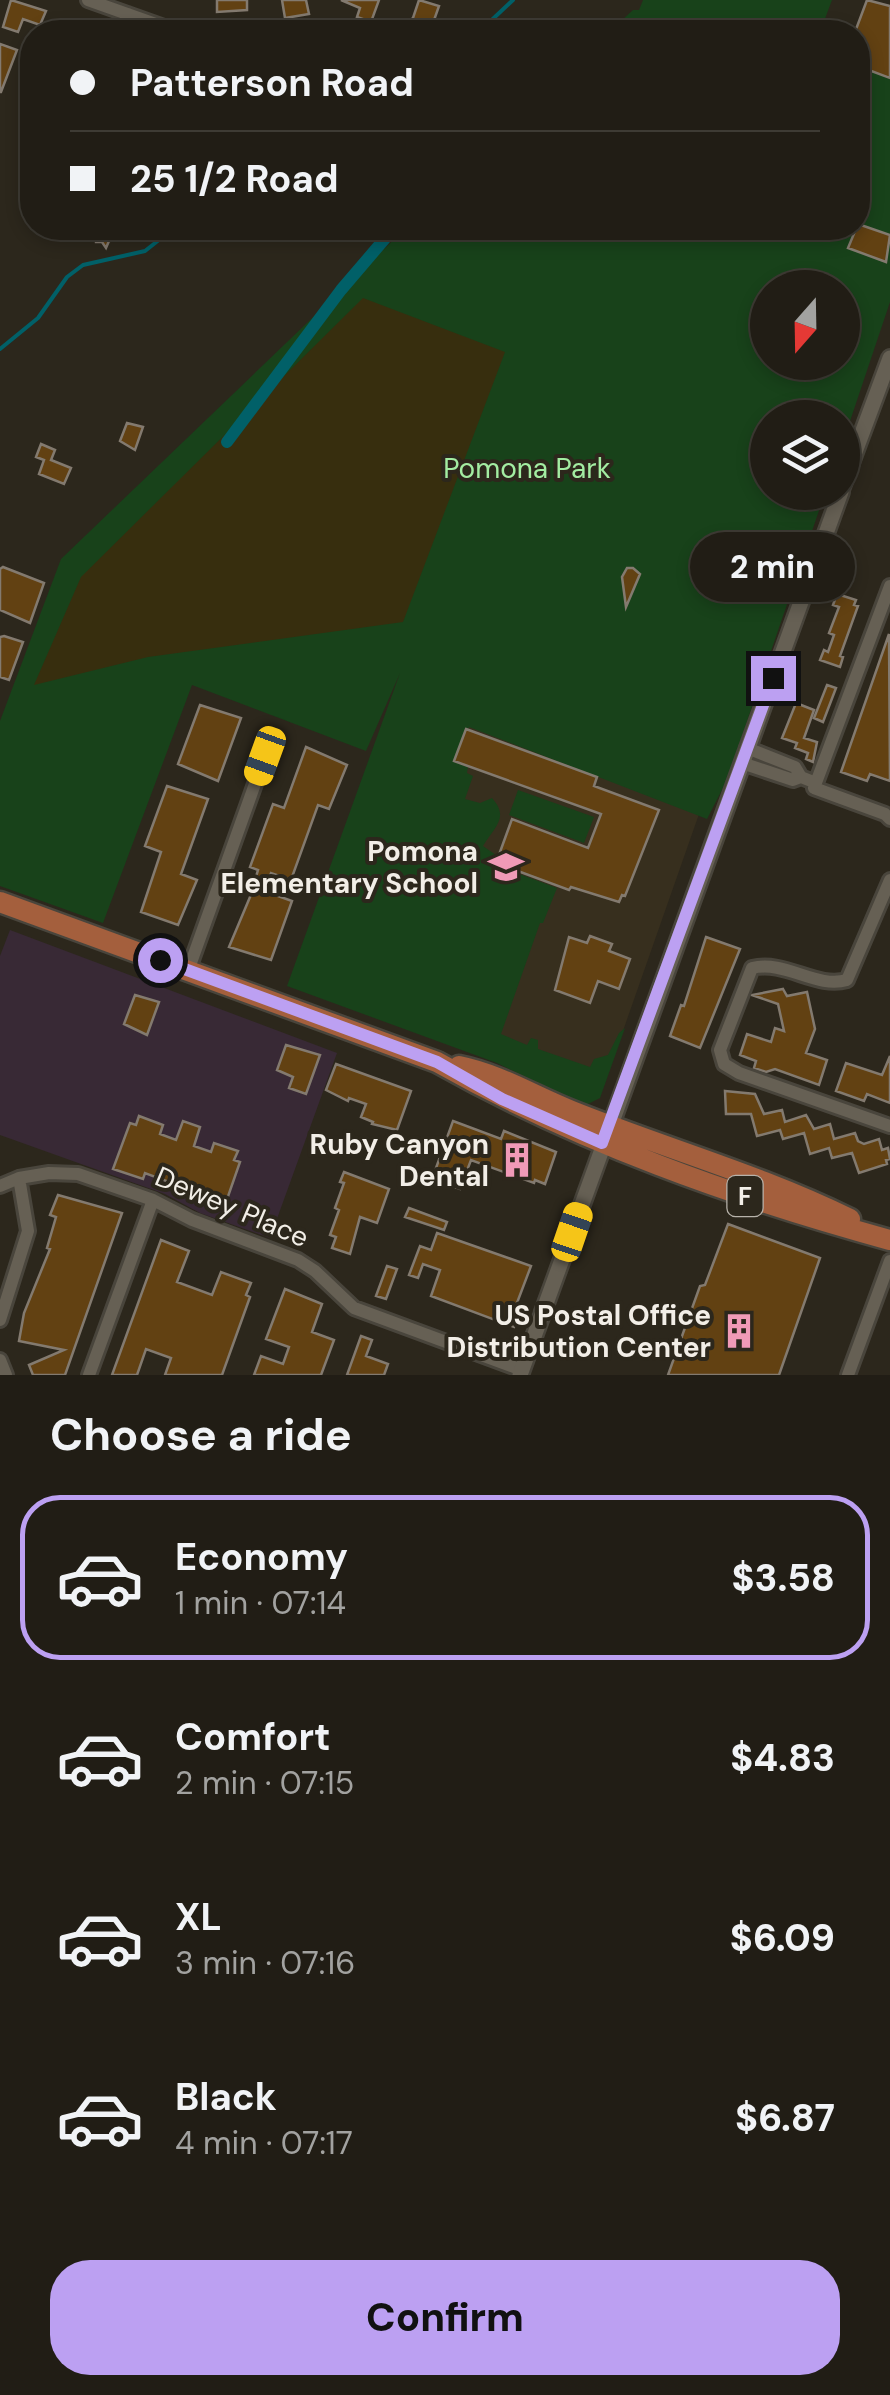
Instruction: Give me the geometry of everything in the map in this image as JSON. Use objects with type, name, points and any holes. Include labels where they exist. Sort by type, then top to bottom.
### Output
[{"type":"main road","name":"F","points":[[0,902],[437,1062],[475,1069],[606,1134],[774,1186],[890,1239]]},
{"type":"street","points":[[88,0],[145,20]]},
{"type":"street","points":[[126,20],[128,14]]},
{"type":"street","points":[[860,440],[890,358]]},
{"type":"street","points":[[521,1372],[835,510]]},
{"type":"street","points":[[890,586],[814,788],[890,818]]},
{"type":"street","points":[[188,971],[265,756]]},
{"type":"street","points":[[744,756],[794,767],[801,777],[816,783]]},
{"type":"street","points":[[890,880],[847,980],[835,983],[768,964],[752,968],[720,1050],[724,1064],[738,1073],[890,1126]]},
{"type":"street","name":"Dewey Place","points":[[0,1186],[49,1173],[78,1174],[153,1200],[192,1220],[298,1260],[354,1308],[521,1372]]},
{"type":"street","points":[[0,1320],[28,1231],[19,1178]]},
{"type":"street","points":[[88,1375],[153,1200]]},
{"type":"street","points":[[848,1375],[890,1262]]},
{"type":"street","points":[[0,1360],[6,1375]]},
{"type":"shaded area","name":"Pomona Elementary School","points":[[408,664],[712,777],[604,1085],[292,973]]},
{"type":"shaded area","points":[[10,930],[337,1053],[270,1238],[200,1213],[165,1194],[0,1135],[0,956]]},
{"type":"green space","points":[[643,0],[832,0],[824,20],[622,20],[633,10],[639,10]]},
{"type":"green space","name":"Pomona Park","points":[[870,72],[890,79],[890,302],[857,400],[750,400],[750,510],[819,510],[727,780],[707,819],[469,727],[454,760],[468,766],[467,773],[473,776],[465,799],[480,803],[492,798],[500,811],[498,822],[483,846],[496,855],[493,864],[557,888],[540,923],[501,1034],[527,1045],[531,1038],[538,1040],[538,1049],[590,1067],[594,1059],[608,1055],[625,1028],[600,1098],[584,1106],[497,1063],[287,986],[400,673],[366,751],[192,685],[103,923],[0,886],[0,721],[61,559],[393,240],[870,240]]},
{"type":"green space","points":[[518,790],[594,817],[584,843],[509,815]]},
{"type":"sand","points":[[363,298],[505,352],[403,622],[148,657],[34,685],[81,577]]},
{"type":"building","points":[[11,0],[46,11],[42,20],[20,20],[18,32],[3,27]]},
{"type":"building","points":[[217,0],[247,0],[247,10],[217,12]]},
{"type":"building","points":[[282,0],[306,0],[309,14],[285,18]]},
{"type":"building","points":[[341,0],[379,0],[372,20],[357,17],[360,8]]},
{"type":"building","points":[[419,0],[439,6],[434,20],[410,20]]},
{"type":"building","points":[[867,0],[890,6],[890,78],[870,70],[870,20],[860,20]]},
{"type":"building","points":[[0,44],[17,50],[1,92],[0,92]]},
{"type":"building","points":[[870,228],[890,235],[886,262],[848,248],[851,240],[870,240]]},
{"type":"building","points":[[127,423],[143,427],[135,450],[120,441]]},
{"type":"building","points":[[41,444],[55,450],[51,460],[71,468],[64,484],[39,474],[44,460],[36,457]]},
{"type":"building","points":[[3,567],[44,583],[30,623],[0,610]]},
{"type":"building","points":[[627,568],[640,574],[626,607],[622,577]]},
{"type":"building","points":[[837,594],[856,600],[854,605],[858,606],[840,656],[840,667],[820,660],[824,650],[828,652],[834,635],[829,633],[839,607],[833,605]]},
{"type":"building","points":[[889,634],[890,781],[870,774],[867,781],[841,772]]},
{"type":"building","points":[[0,637],[23,642],[9,680],[0,677]]},
{"type":"building","points":[[827,685],[836,688],[823,722],[814,718]]},
{"type":"building","points":[[796,703],[814,710],[804,738],[817,742],[813,762],[806,759],[808,753],[795,748],[797,743],[782,738]]},
{"type":"building","points":[[200,705],[241,718],[218,781],[178,764]]},
{"type":"building","points":[[466,729],[597,777],[594,786],[659,810],[625,896],[619,902],[571,887],[569,890],[496,863],[512,819],[588,848],[601,814],[454,761]]},
{"type":"building","points":[[306,747],[347,765],[329,809],[318,805],[291,880],[271,873],[264,891],[292,901],[271,960],[229,947],[250,897],[258,870],[250,867],[273,804],[284,808]]},
{"type":"building","points":[[167,786],[208,799],[181,874],[197,880],[178,925],[141,912],[161,852],[145,846]]},
{"type":"building","points":[[590,936],[612,944],[609,951],[630,959],[619,989],[598,981],[590,1003],[555,990],[569,937],[587,943]]},
{"type":"building","points":[[706,937],[740,949],[700,1048],[670,1036]]},
{"type":"building","points":[[783,989],[787,996],[807,992],[815,1029],[806,1053],[827,1060],[819,1085],[775,1069],[766,1072],[754,1068],[756,1061],[740,1055],[747,1034],[771,1042],[775,1028],[784,1031],[778,1004],[752,995]]},
{"type":"building","points":[[135,995],[159,1002],[147,1035],[124,1024]]},
{"type":"building","points":[[286,1045],[320,1055],[306,1094],[289,1088],[293,1077],[277,1070]]},
{"type":"building","points":[[890,1056],[890,1103],[867,1094],[864,1101],[836,1091],[846,1063],[882,1075]]},
{"type":"building","points":[[336,1064],[411,1091],[397,1130],[361,1117],[366,1104],[349,1098],[348,1101],[326,1090]]},
{"type":"building","points":[[725,1091],[755,1094],[764,1114],[782,1110],[785,1122],[806,1115],[814,1129],[830,1124],[834,1139],[855,1133],[864,1144],[879,1139],[882,1150],[888,1148],[890,1159],[887,1164],[859,1173],[852,1153],[832,1158],[829,1148],[810,1154],[804,1133],[783,1139],[780,1130],[757,1136],[751,1114],[726,1114]]},
{"type":"building","points":[[139,1116],[163,1125],[160,1134],[176,1140],[183,1121],[200,1127],[194,1146],[211,1152],[214,1143],[238,1151],[234,1160],[240,1162],[224,1208],[194,1198],[196,1192],[145,1173],[143,1179],[113,1169],[130,1123],[136,1125]]},
{"type":"building","points":[[453,1121],[501,1139],[504,1131],[556,1152],[545,1184],[471,1160],[460,1189],[432,1179]]},
{"type":"building","points":[[344,1172],[389,1189],[377,1223],[360,1217],[350,1254],[332,1248],[336,1237],[330,1235],[339,1210],[335,1208]]},
{"type":"building","points":[[58,1195],[122,1213],[65,1375],[33,1375],[29,1365],[64,1350],[19,1341],[24,1313],[50,1249],[47,1248],[56,1217],[50,1215]]},
{"type":"building","points":[[409,1208],[447,1222],[444,1230],[405,1217]]},
{"type":"building","name":"US Postal Office Distribution Center","points":[[728,1224],[820,1258],[779,1375],[668,1375],[700,1286],[705,1285]]},
{"type":"building","points":[[437,1233],[531,1266],[512,1316],[518,1318],[514,1327],[431,1296],[440,1270],[423,1264],[418,1278],[409,1275],[420,1246],[431,1250]]},
{"type":"building","points":[[161,1240],[189,1251],[177,1282],[212,1295],[221,1272],[251,1283],[246,1295],[250,1297],[222,1375],[165,1375],[171,1358],[146,1349],[137,1375],[112,1375]]},
{"type":"building","points":[[387,1266],[397,1269],[386,1299],[376,1296]]},
{"type":"building","points":[[285,1289],[322,1304],[312,1332],[334,1340],[321,1375],[254,1375],[261,1356],[283,1364],[289,1347],[266,1339]]},
{"type":"building","points":[[361,1336],[372,1340],[366,1356],[388,1364],[384,1375],[347,1375]]},
{"type":"waterway","points":[[492,20],[513,0]]},
{"type":"waterway","points":[[0,349],[38,318],[67,277],[83,265],[145,251],[159,240]]},
{"type":"waterway","points":[[227,442],[341,290],[384,240]]},
{"type":"place","name":"Pomona Elementary School","points":[[506,867]]},
{"type":"place","name":"Ruby Canyon Dental","points":[[517,1160]]},
{"type":"place","name":"US Postal Office Distribution Center","points":[[739,1331]]},
{"type":"route","points":[[160,960],[437,1062],[502,1099],[602,1143],[773,678]]}]
